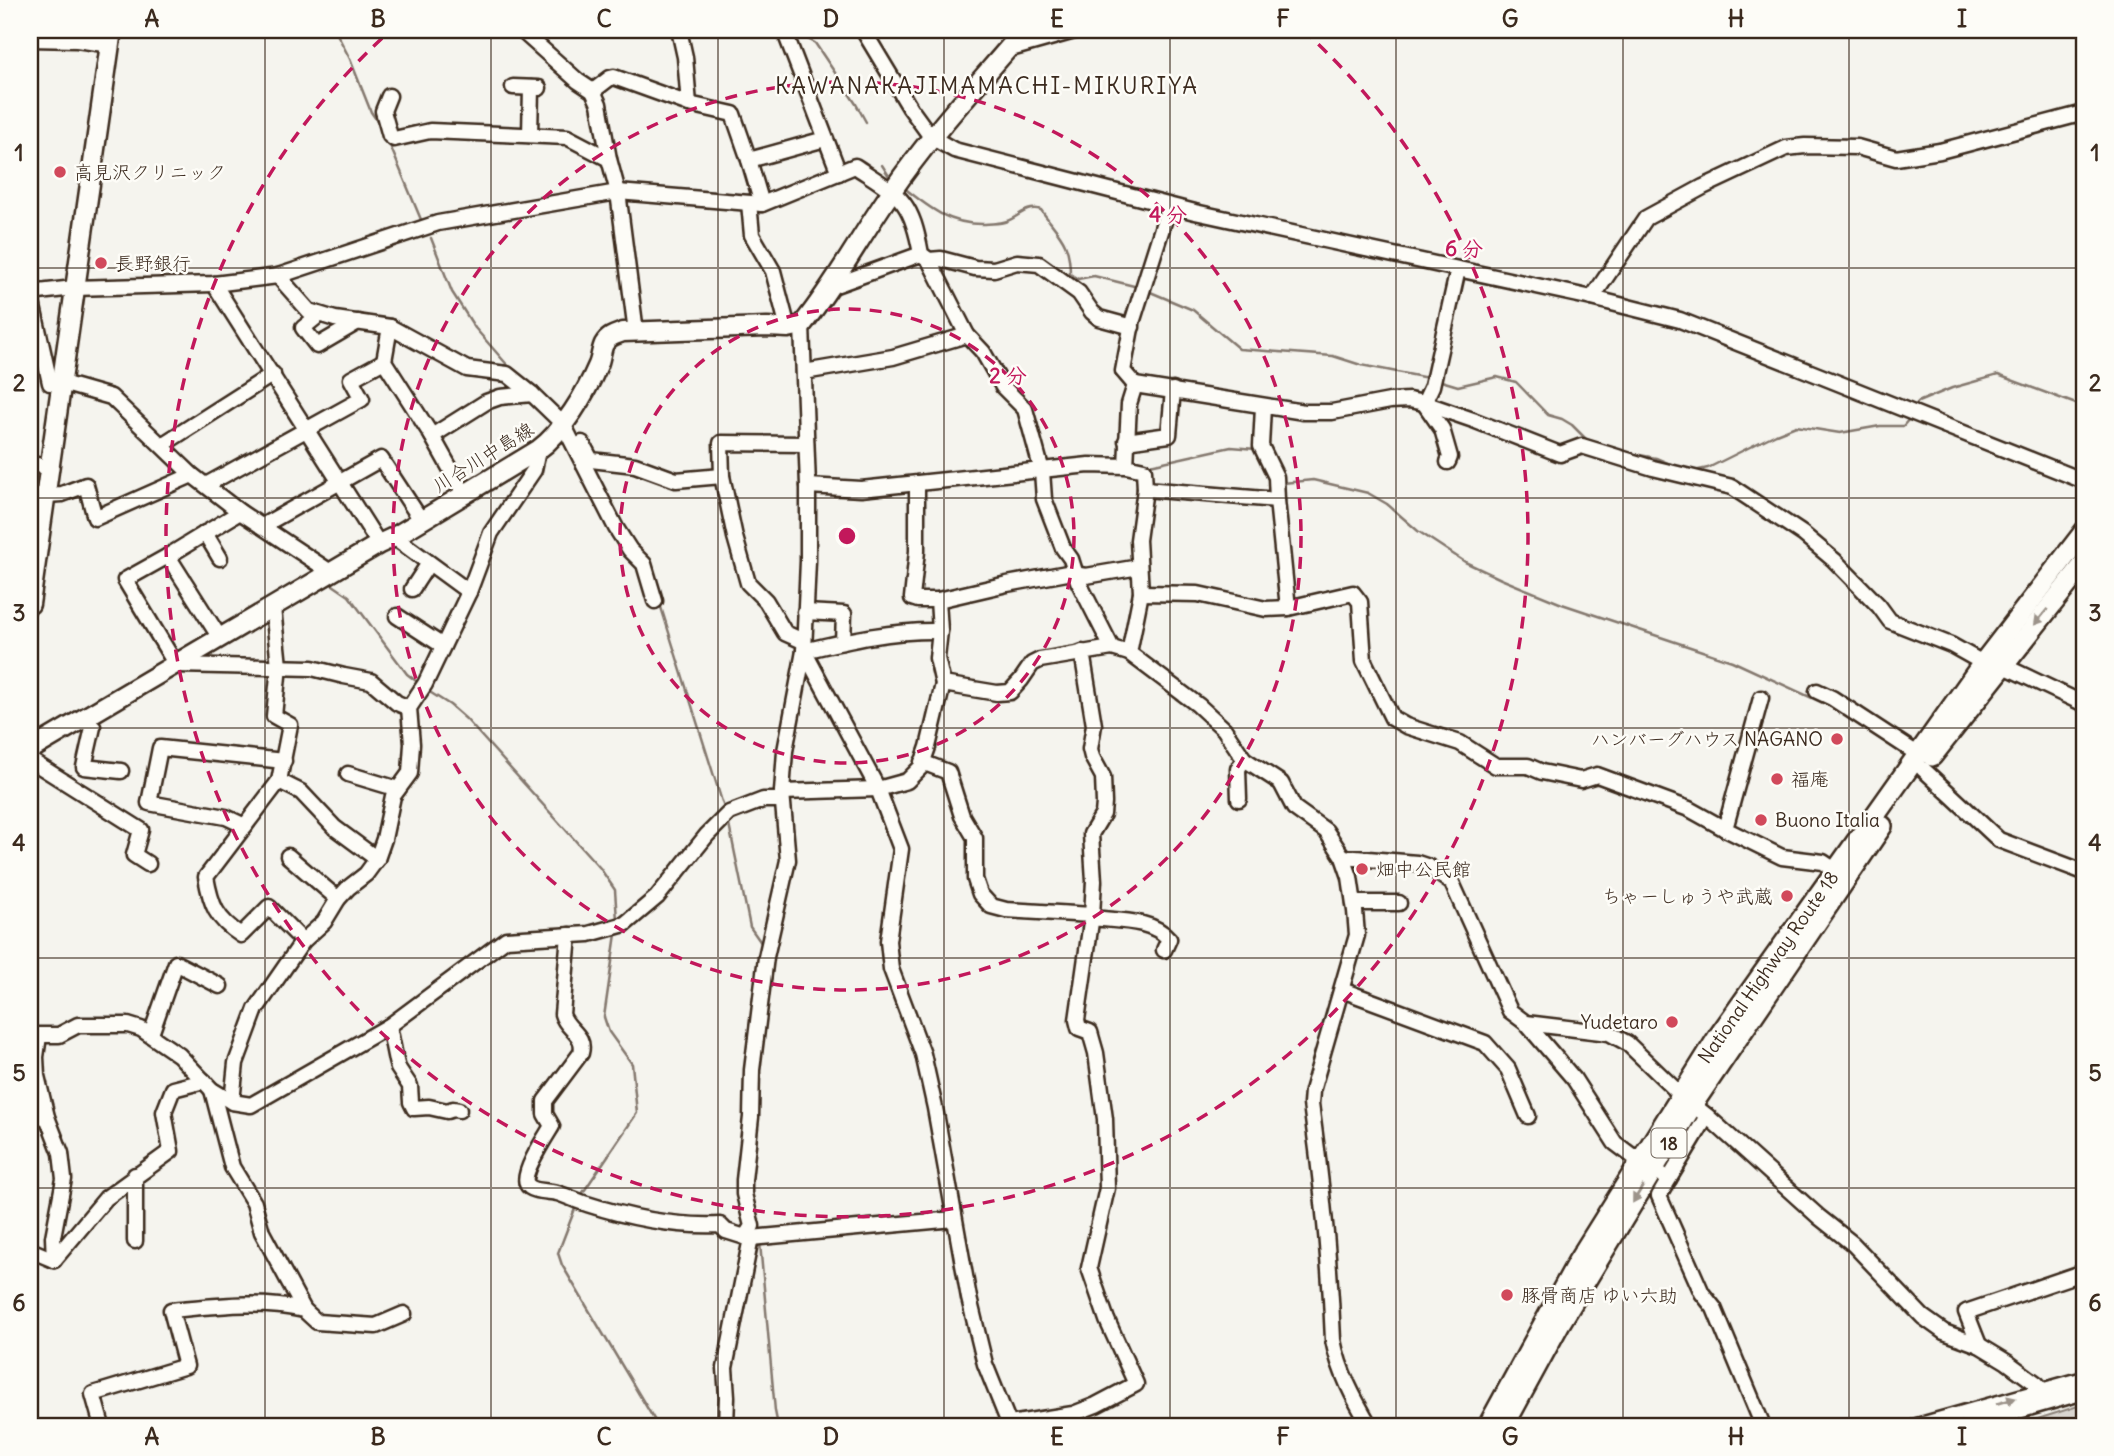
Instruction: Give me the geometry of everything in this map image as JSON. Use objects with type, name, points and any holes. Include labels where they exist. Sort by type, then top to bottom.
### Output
[{"type":"highway","name":"National Highway Route 18","points":[[1504,1426],[1560,1323],[1748,1021],[1921,762],[2084,532]]},
{"type":"highway","name":"National Highway Route 18","points":[[1992,664],[2084,564]]},
{"type":"highway","name":"National Highway Route 18","points":[[1694,1105],[1741,1003],[1835,870],[1921,762]]},
{"type":"highway","name":"National Highway Route 18","points":[[1488,1426],[1577,1261],[1654,1170]]},
{"type":"main road","points":[[795,326],[830,287],[892,191],[931,137],[1024,30]]},
{"type":"main road","points":[[30,604],[33,561],[46,495],[111,37]]},
{"type":"main road","name":"川合川中島線","points":[[30,750],[538,450],[549,442],[565,421],[598,365],[604,344],[611,336],[623,332],[795,326]]},
{"type":"street","points":[[522,30],[578,81],[593,91],[599,104],[618,192],[636,332]]},
{"type":"street","points":[[679,30],[685,57],[689,104]]},
{"type":"street","points":[[784,30],[839,173]]},
{"type":"street","points":[[863,30],[910,108],[931,137],[954,150],[1169,206],[1592,298],[1680,320],[2084,481]]},
{"type":"street","points":[[1007,50],[1078,30]]},
{"type":"street","points":[[30,40],[111,37]]},
{"type":"street","points":[[593,91],[614,77],[689,104],[733,114],[749,160],[756,204],[752,235],[773,271],[795,326],[804,372],[808,486],[804,646],[785,751],[782,796],[788,860],[766,957],[752,1070],[751,1117],[744,1180],[744,1194],[752,1226],[725,1368],[726,1426]]},
{"type":"street","points":[[513,88],[535,88],[530,135]]},
{"type":"street","points":[[389,96],[383,111],[390,136],[394,139],[430,131],[568,138],[609,159]]},
{"type":"street","points":[[1592,298],[1646,218],[1703,187],[1786,148],[1857,148],[1896,158],[1940,151],[2084,113]]},
{"type":"street","points":[[749,160],[825,139]]},
{"type":"street","points":[[332,573],[240,512],[192,475],[111,397],[62,383],[50,383],[30,293],[74,288],[214,284],[278,276],[438,223],[618,192],[756,204],[855,166],[905,202],[916,226],[925,257],[967,335],[984,352],[1003,387],[1025,409],[1042,471],[1044,499],[1062,548],[1071,559],[1078,581],[1112,648]]},
{"type":"street","points":[[1169,206],[1132,327],[1123,371],[1135,385],[1304,412],[1332,412],[1409,400],[1424,403],[1560,454],[1582,446],[1653,468],[1732,487],[1794,528],[1827,554],[1879,606],[1890,621],[2084,704]]},
{"type":"street","points":[[830,287],[925,257],[985,269],[1017,262],[1039,264],[1079,293],[1099,318],[1132,327]]},
{"type":"street","points":[[1424,403],[1432,386],[1458,269]]},
{"type":"street","points":[[278,276],[309,311],[390,327],[467,369],[507,374],[565,421],[592,460],[635,465],[676,480],[722,476]]},
{"type":"street","points":[[214,284],[340,482],[386,541],[429,563],[469,592]]},
{"type":"street","points":[[319,315],[303,328],[317,346],[358,322]]},
{"type":"street","points":[[390,327],[384,361],[432,436],[465,495]]},
{"type":"street","points":[[804,372],[893,357],[967,335]]},
{"type":"street","points":[[206,485],[362,399],[351,379],[384,361]]},
{"type":"street","points":[[162,445],[273,374]]},
{"type":"street","points":[[1126,466],[1129,404],[1135,385]]},
{"type":"street","points":[[1126,442],[1169,435],[1173,390]]},
{"type":"street","points":[[432,436],[486,401],[532,394]]},
{"type":"street","points":[[1424,403],[1443,429],[1450,457],[1448,462]]},
{"type":"street","points":[[1263,407],[1261,446],[1276,477],[1288,608]]},
{"type":"street","points":[[565,421],[616,528],[630,550],[644,564],[655,601]]},
{"type":"street","points":[[806,444],[721,443],[722,476],[748,583],[766,601],[785,633],[804,646],[878,789],[901,849],[888,941],[891,969],[923,1054],[969,1298],[985,1364],[1010,1425],[1073,1414],[1136,1384],[1107,1320],[1089,1268],[1107,1188],[1105,1119],[1096,1053],[1090,1032],[1079,1028],[1077,1020],[1092,916],[1094,881],[1091,834],[1103,814],[1104,777],[1090,749],[1094,725],[1082,652]]},
{"type":"street","points":[[232,1102],[236,1063],[256,1009],[303,941],[324,922],[338,899],[366,874],[377,859],[393,796],[410,773],[412,744],[409,708],[425,684],[469,592],[491,533],[534,470],[538,450]]},
{"type":"street","points":[[262,526],[381,459],[421,520]]},
{"type":"street","points":[[30,464],[50,467]]},
{"type":"street","points":[[808,486],[861,489],[1088,465],[1126,466],[1144,470],[1145,489],[1138,540],[1141,593],[1129,653]]},
{"type":"street","points":[[46,495],[62,494],[86,485],[95,518],[192,475]]},
{"type":"street","points":[[917,483],[917,551],[912,598],[938,600],[1067,573],[1086,576],[1139,567]]},
{"type":"street","points":[[1145,489],[1277,500]]},
{"type":"street","points":[[240,512],[125,580],[176,665],[312,668],[372,681],[397,703],[409,708]]},
{"type":"street","points":[[205,533],[221,557]]},
{"type":"street","points":[[168,556],[220,638]]},
{"type":"street","points":[[412,589],[429,563]]},
{"type":"street","points":[[1141,593],[1198,594],[1266,608],[1288,608],[1353,593],[1360,602],[1364,661],[1392,718],[1406,726],[1460,743],[1496,766],[1528,766],[1542,772],[1581,780],[1597,775],[1689,809],[1782,857],[1823,862],[1835,870]]},
{"type":"street","points":[[54,1259],[53,1237],[64,1179],[61,1153],[47,1117],[37,1076],[35,1036],[59,1035],[78,1025],[141,1028],[179,1055],[208,1085],[232,1102],[251,1105],[258,1102],[389,1026],[506,939],[589,934],[625,924],[657,897],[707,835],[729,813],[782,796],[878,789],[906,781],[921,767],[943,684],[937,658],[940,631],[938,600]]},
{"type":"street","points":[[273,608],[279,666],[274,716],[290,725],[284,761],[279,781],[206,877],[209,895],[225,925],[241,935],[269,907],[303,941]]},
{"type":"street","points":[[805,612],[844,614],[843,642]]},
{"type":"street","points":[[397,616],[443,646]]},
{"type":"street","points":[[804,646],[914,630],[940,631]]},
{"type":"street","points":[[943,684],[997,693],[1010,692],[1032,664],[1040,660],[1112,648],[1129,653],[1198,705],[1224,729],[1244,759],[1281,783],[1294,808],[1326,831],[1343,857],[1350,877],[1357,935],[1312,1091],[1311,1104],[1325,1212],[1333,1340],[1350,1392],[1370,1426]]},
{"type":"street","points":[[1817,691],[1832,698],[1921,762],[1999,840],[2084,872]]},
{"type":"street","points":[[1725,829],[1761,698]]},
{"type":"street","points":[[83,720],[93,727],[84,767],[121,771]]},
{"type":"street","points":[[245,826],[226,817],[149,803],[160,748],[284,761]]},
{"type":"street","points":[[1239,799],[1238,769],[1244,759]]},
{"type":"street","points":[[30,760],[141,830],[134,855],[148,864]]},
{"type":"street","points":[[922,762],[948,772],[962,816],[975,838],[978,887],[990,906],[1006,910],[1092,916],[1153,926],[1169,939],[1164,950]]},
{"type":"street","points":[[348,774],[398,789]]},
{"type":"street","points":[[279,781],[301,792],[335,828],[377,859]]},
{"type":"street","points":[[288,856],[338,899]]},
{"type":"street","points":[[1343,857],[1416,863],[1429,867],[1452,883],[1510,1011],[1526,1023],[1574,1079],[1615,1143],[1654,1170],[1659,1196],[1703,1293],[1714,1308],[1762,1426]]},
{"type":"street","points":[[1354,903],[1399,903]]},
{"type":"street","points":[[569,935],[562,1014],[564,1022],[581,1038],[583,1045],[581,1053],[545,1101],[545,1114],[552,1126],[525,1180],[531,1188],[663,1223],[720,1225],[726,1231],[748,1238],[954,1219]]},
{"type":"street","points":[[151,1034],[176,962],[220,986]]},
{"type":"street","points":[[1342,990],[1485,1042],[1508,1069],[1528,1116]]},
{"type":"street","points":[[1526,1023],[1611,1034],[1627,1043],[1819,1217],[1853,1244],[1923,1317],[1944,1332],[1979,1345],[2017,1369],[2043,1391]]},
{"type":"street","points":[[389,1026],[396,1061],[410,1086],[414,1108],[459,1110]]},
{"type":"street","points":[[54,1259],[106,1198],[172,1151],[164,1112],[173,1089],[208,1085]]},
{"type":"street","points":[[208,1085],[232,1167],[254,1203],[262,1232],[304,1310],[317,1322],[376,1326],[404,1314]]},
{"type":"street","points":[[30,1116],[47,1117]]},
{"type":"street","points":[[135,1175],[135,1241]]},
{"type":"street","points":[[30,1250],[54,1259]]},
{"type":"street","points":[[1979,1345],[1966,1312],[2084,1272]]},
{"type":"street","points":[[102,1426],[93,1394],[186,1366],[172,1310],[236,1304],[285,1306],[304,1310]]},
{"type":"street","points":[[1917,1426],[2084,1379]]},
{"type":"street","points":[[1966,1426],[2084,1392]]},
{"type":"shaded area","points":[[2084,1404],[2084,1426],[2016,1426]]},
{"type":"waterway","points":[[335,30],[371,112],[380,125]]},
{"type":"waterway","points":[[791,30],[815,43],[866,122]]},
{"type":"waterway","points":[[389,143],[422,222]]},
{"type":"waterway","points":[[882,165],[889,176]]},
{"type":"waterway","points":[[903,187],[941,214],[972,224],[1002,223],[1027,210],[1041,210],[1066,246],[1070,274],[1078,279],[1094,276],[1138,287]]},
{"type":"waterway","points":[[431,238],[452,292],[475,328],[510,368]]},
{"type":"waterway","points":[[1033,270],[1051,281]]},
{"type":"waterway","points":[[1148,291],[1193,310],[1239,349],[1333,356],[1361,365],[1428,378]]},
{"type":"waterway","points":[[1071,295],[1082,309]]},
{"type":"waterway","points":[[1914,407],[1918,402],[1952,388],[1998,375],[2084,407]]},
{"type":"waterway","points":[[1438,380],[1458,386],[1497,377],[1516,382],[1548,415],[1572,425],[1587,440]]},
{"type":"waterway","points":[[1694,471],[1708,468],[1796,426],[1840,433],[1880,426],[1903,426],[1910,418]]},
{"type":"waterway","points":[[1150,465],[1231,447],[1256,449]]},
{"type":"waterway","points":[[1623,452],[1656,458],[1677,467]]},
{"type":"waterway","points":[[1283,483],[1313,480],[1368,493],[1465,562],[1501,579],[1562,604],[1732,661],[1836,709]]},
{"type":"waterway","points":[[288,552],[316,573]]},
{"type":"waterway","points":[[330,583],[349,596],[407,674],[420,684]]},
{"type":"waterway","points":[[660,604],[724,808]]},
{"type":"waterway","points":[[428,691],[466,719],[600,868],[615,890],[617,920]]},
{"type":"waterway","points":[[728,820],[750,927],[764,947]]},
{"type":"waterway","points":[[580,1197],[637,1113],[632,1064],[609,1032],[604,1017],[616,934]]},
{"type":"waterway","points":[[576,1206],[558,1253],[562,1265],[658,1426]]},
{"type":"waterway","points":[[760,1243],[778,1426]]},
{"type":"place","name":"高見沢クリニック","points":[[60,172]]},
{"type":"place","name":"長野銀行","points":[[101,263]]},
{"type":"place","name":"ハンバーグハウス NAGANO","points":[[1837,739]]},
{"type":"place","name":"福庵","points":[[1777,779]]},
{"type":"place","name":"Buono Italia","points":[[1761,820]]},
{"type":"place","name":"畑中公民館","points":[[1362,869]]},
{"type":"place","name":"ちゃーしゅうや武蔵","points":[[1787,896]]},
{"type":"place","name":"Yudetaro","points":[[1672,1022]]},
{"type":"place","name":"豚骨商店 ゆい六助","points":[[1507,1295]]},
{"type":"district","name":"KAWANAKAJIMAMACHI-MIKURIYA","points":[[987,85]]}]
